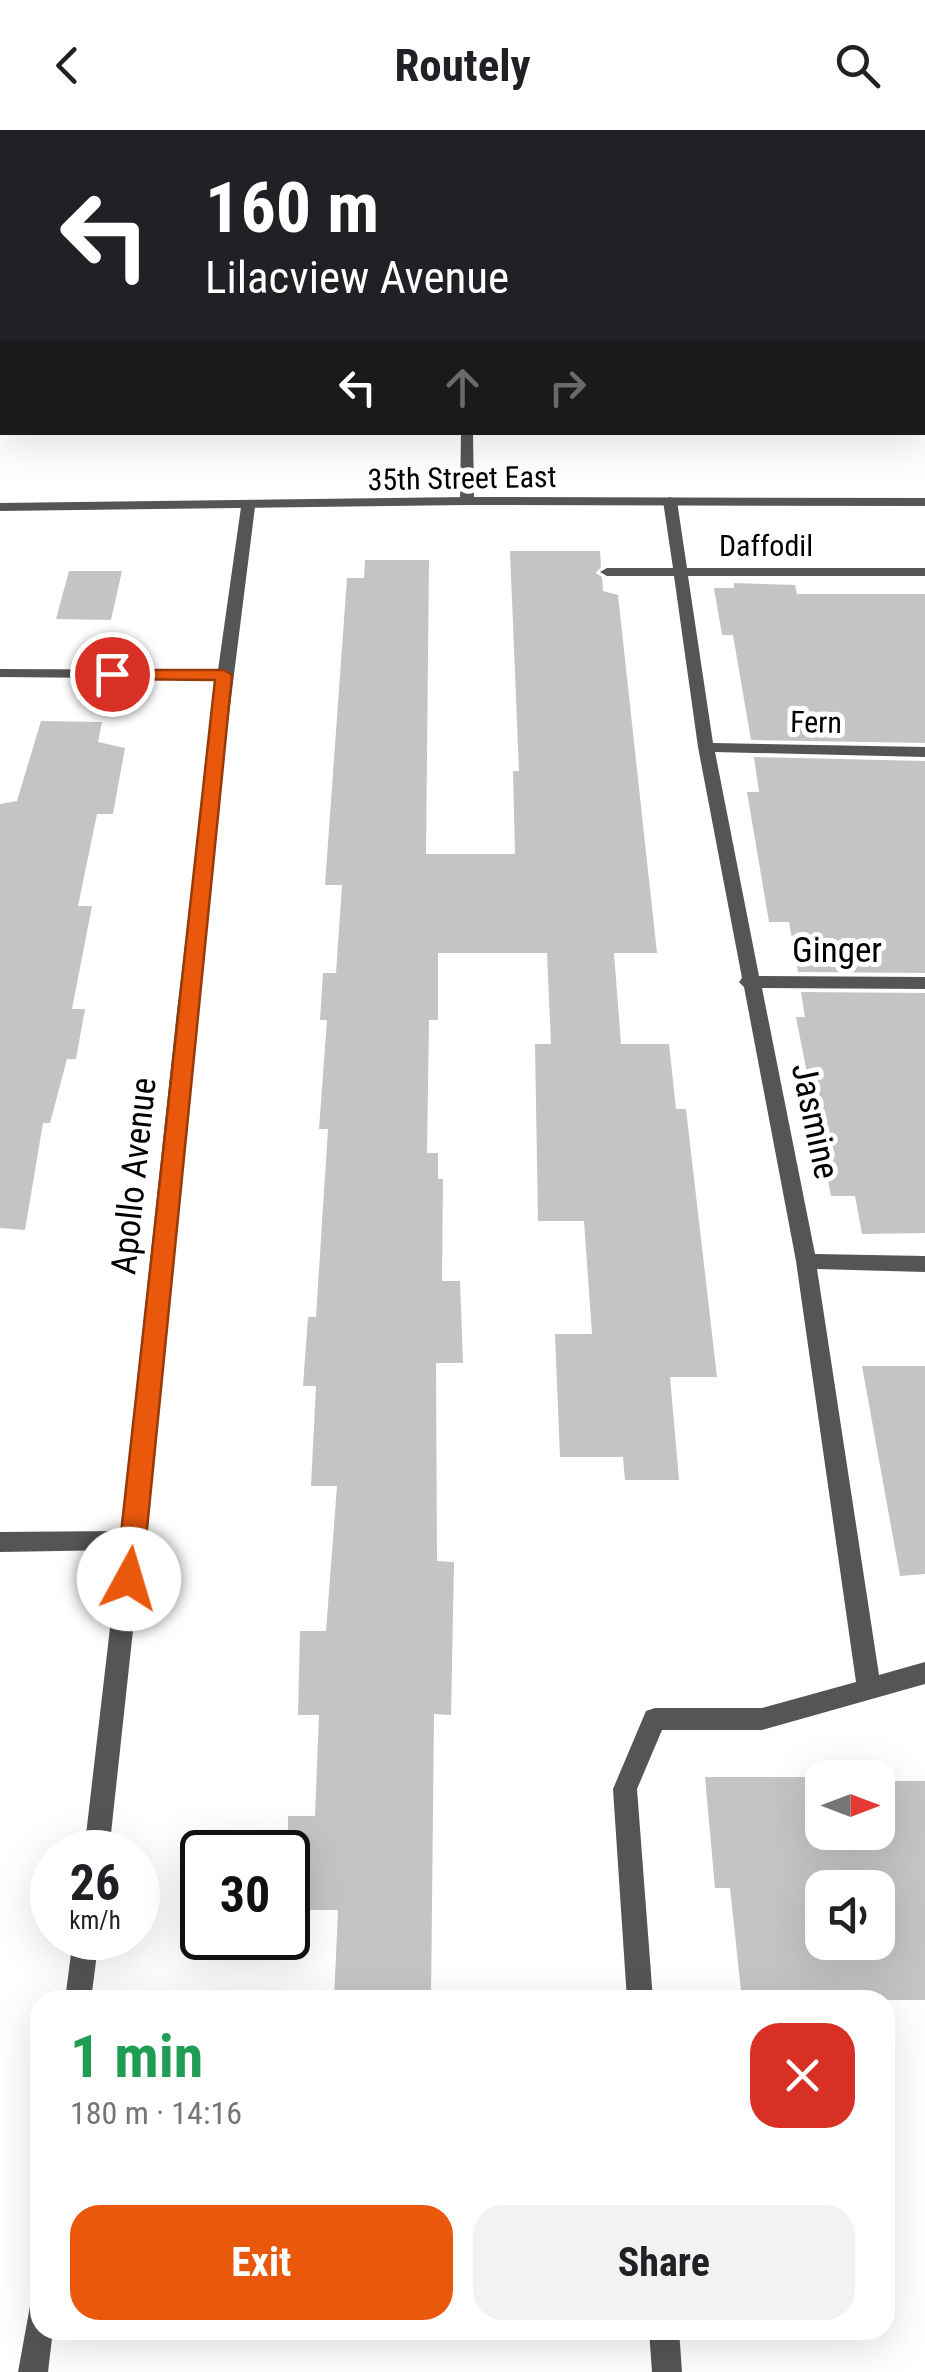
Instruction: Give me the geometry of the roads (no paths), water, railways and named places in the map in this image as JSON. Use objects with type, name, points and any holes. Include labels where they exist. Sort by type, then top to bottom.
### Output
[{"type":"street","points":[[467,435],[467,501]]},
{"type":"street","name":"35th Street East","points":[[0,507],[248,507],[467,501],[925,502]]},
{"type":"street","name":"Jasmine","points":[[670,502],[706,748],[748,982],[806,1261],[869,1686]]},
{"type":"street","name":"Apollo Avenue","points":[[99,1830],[134,1540],[224,675],[248,507]]},
{"type":"street","name":"Daffodil","points":[[608,572],[925,572]]},
{"type":"street","points":[[0,673],[224,675]]},
{"type":"street","name":"Fern","points":[[706,748],[925,752]]},
{"type":"street","name":"Ginger","points":[[748,982],[925,983]]},
{"type":"street","points":[[806,1261],[925,1264]]},
{"type":"street","points":[[0,1542],[134,1540]]},
{"type":"street","points":[[639,1990],[625,1789],[656,1719],[762,1719],[925,1672]]},
{"type":"street","points":[[79,1990],[83,1960]]},
{"type":"street","points":[[33,2372],[37,2340]]},
{"type":"street","points":[[665,2340],[667,2372]]}]
